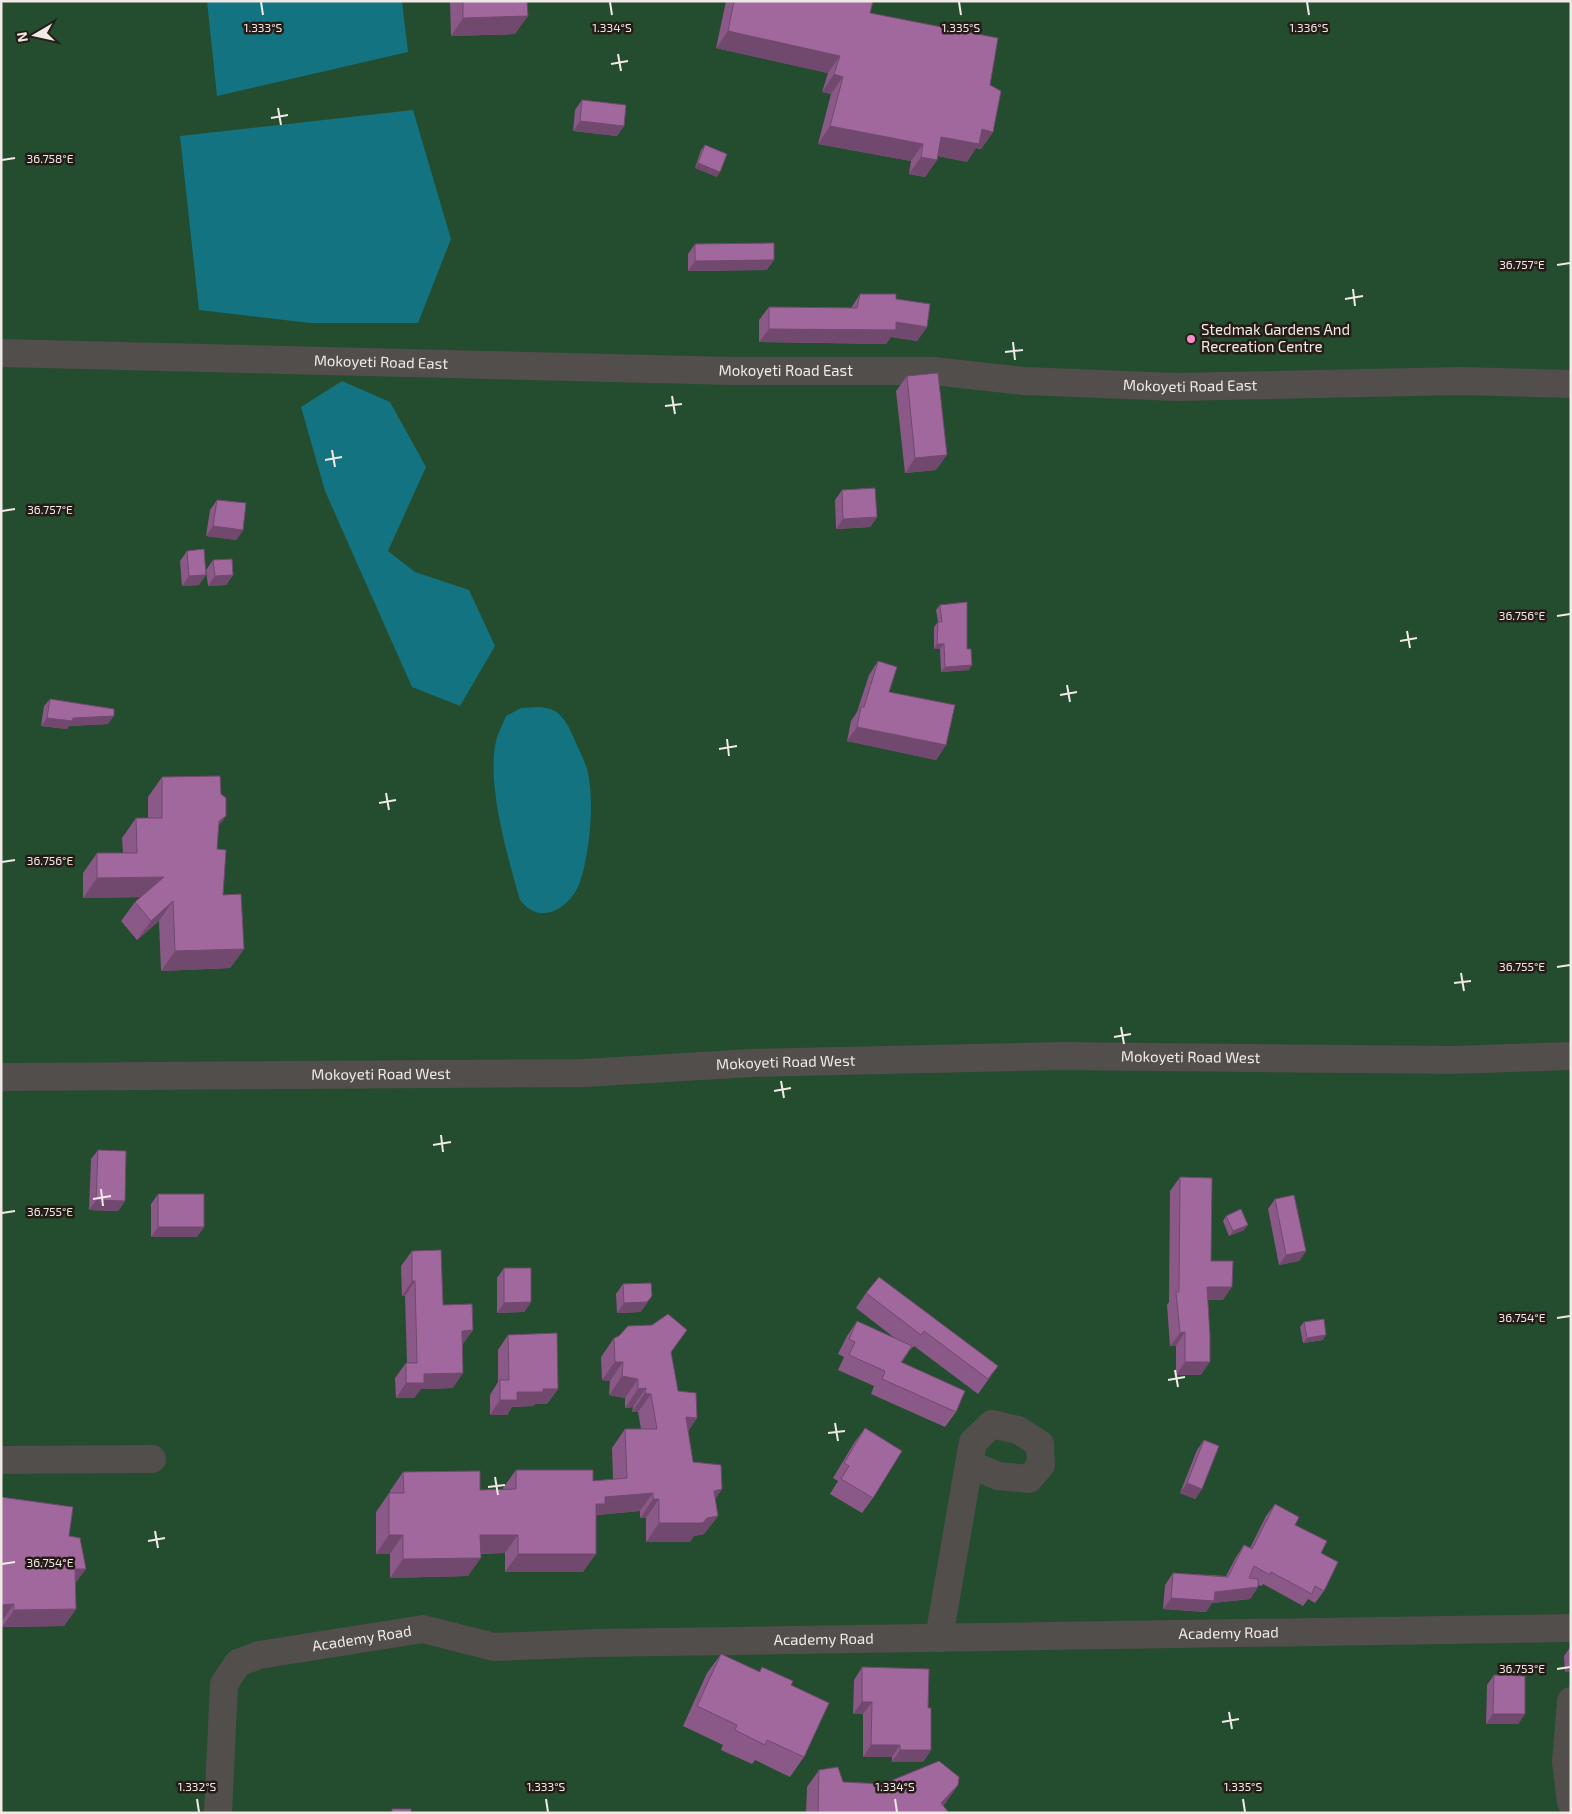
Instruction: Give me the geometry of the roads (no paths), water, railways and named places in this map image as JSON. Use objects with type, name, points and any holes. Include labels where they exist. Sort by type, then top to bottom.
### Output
[{"type":"street","name":"Mokoyeti Road East","points":[[1,354],[734,372],[933,371],[1024,381],[1177,387],[1462,382],[1571,384]]},
{"type":"street","name":"Mokoyeti Road West","points":[[1,1077],[584,1073],[752,1063],[1052,1056],[1453,1060],[1571,1056]]},
{"type":"street","points":[[1,1460],[152,1459]]},
{"type":"street","points":[[939,1638],[969,1464]]},
{"type":"street","name":"Academy Road","points":[[218,1813],[224,1684],[238,1663],[259,1655],[424,1629],[494,1647],[1571,1628]]},
{"type":"street","points":[[1571,1701],[1566,1762],[1571,1802]]},
{"type":"water","points":[[207,1],[402,1],[408,52],[217,96]]},
{"type":"water","points":[[413,110],[451,239],[418,323],[310,323],[199,310],[180,136]]},
{"type":"water","points":[[342,381],[390,402],[426,467],[388,551],[415,572],[469,590],[495,646],[460,706],[412,687],[325,491],[301,407]]},
{"type":"water","points":[[539,707],[557,712],[567,724],[586,765],[591,795],[589,841],[580,882],[570,900],[554,911],[545,913],[528,908],[520,900],[500,821],[494,778],[496,741],[506,716],[521,708]]},
{"type":"place","name":"Stedmak Gardens And Recreation Centre","points":[[1191,339]]}]
